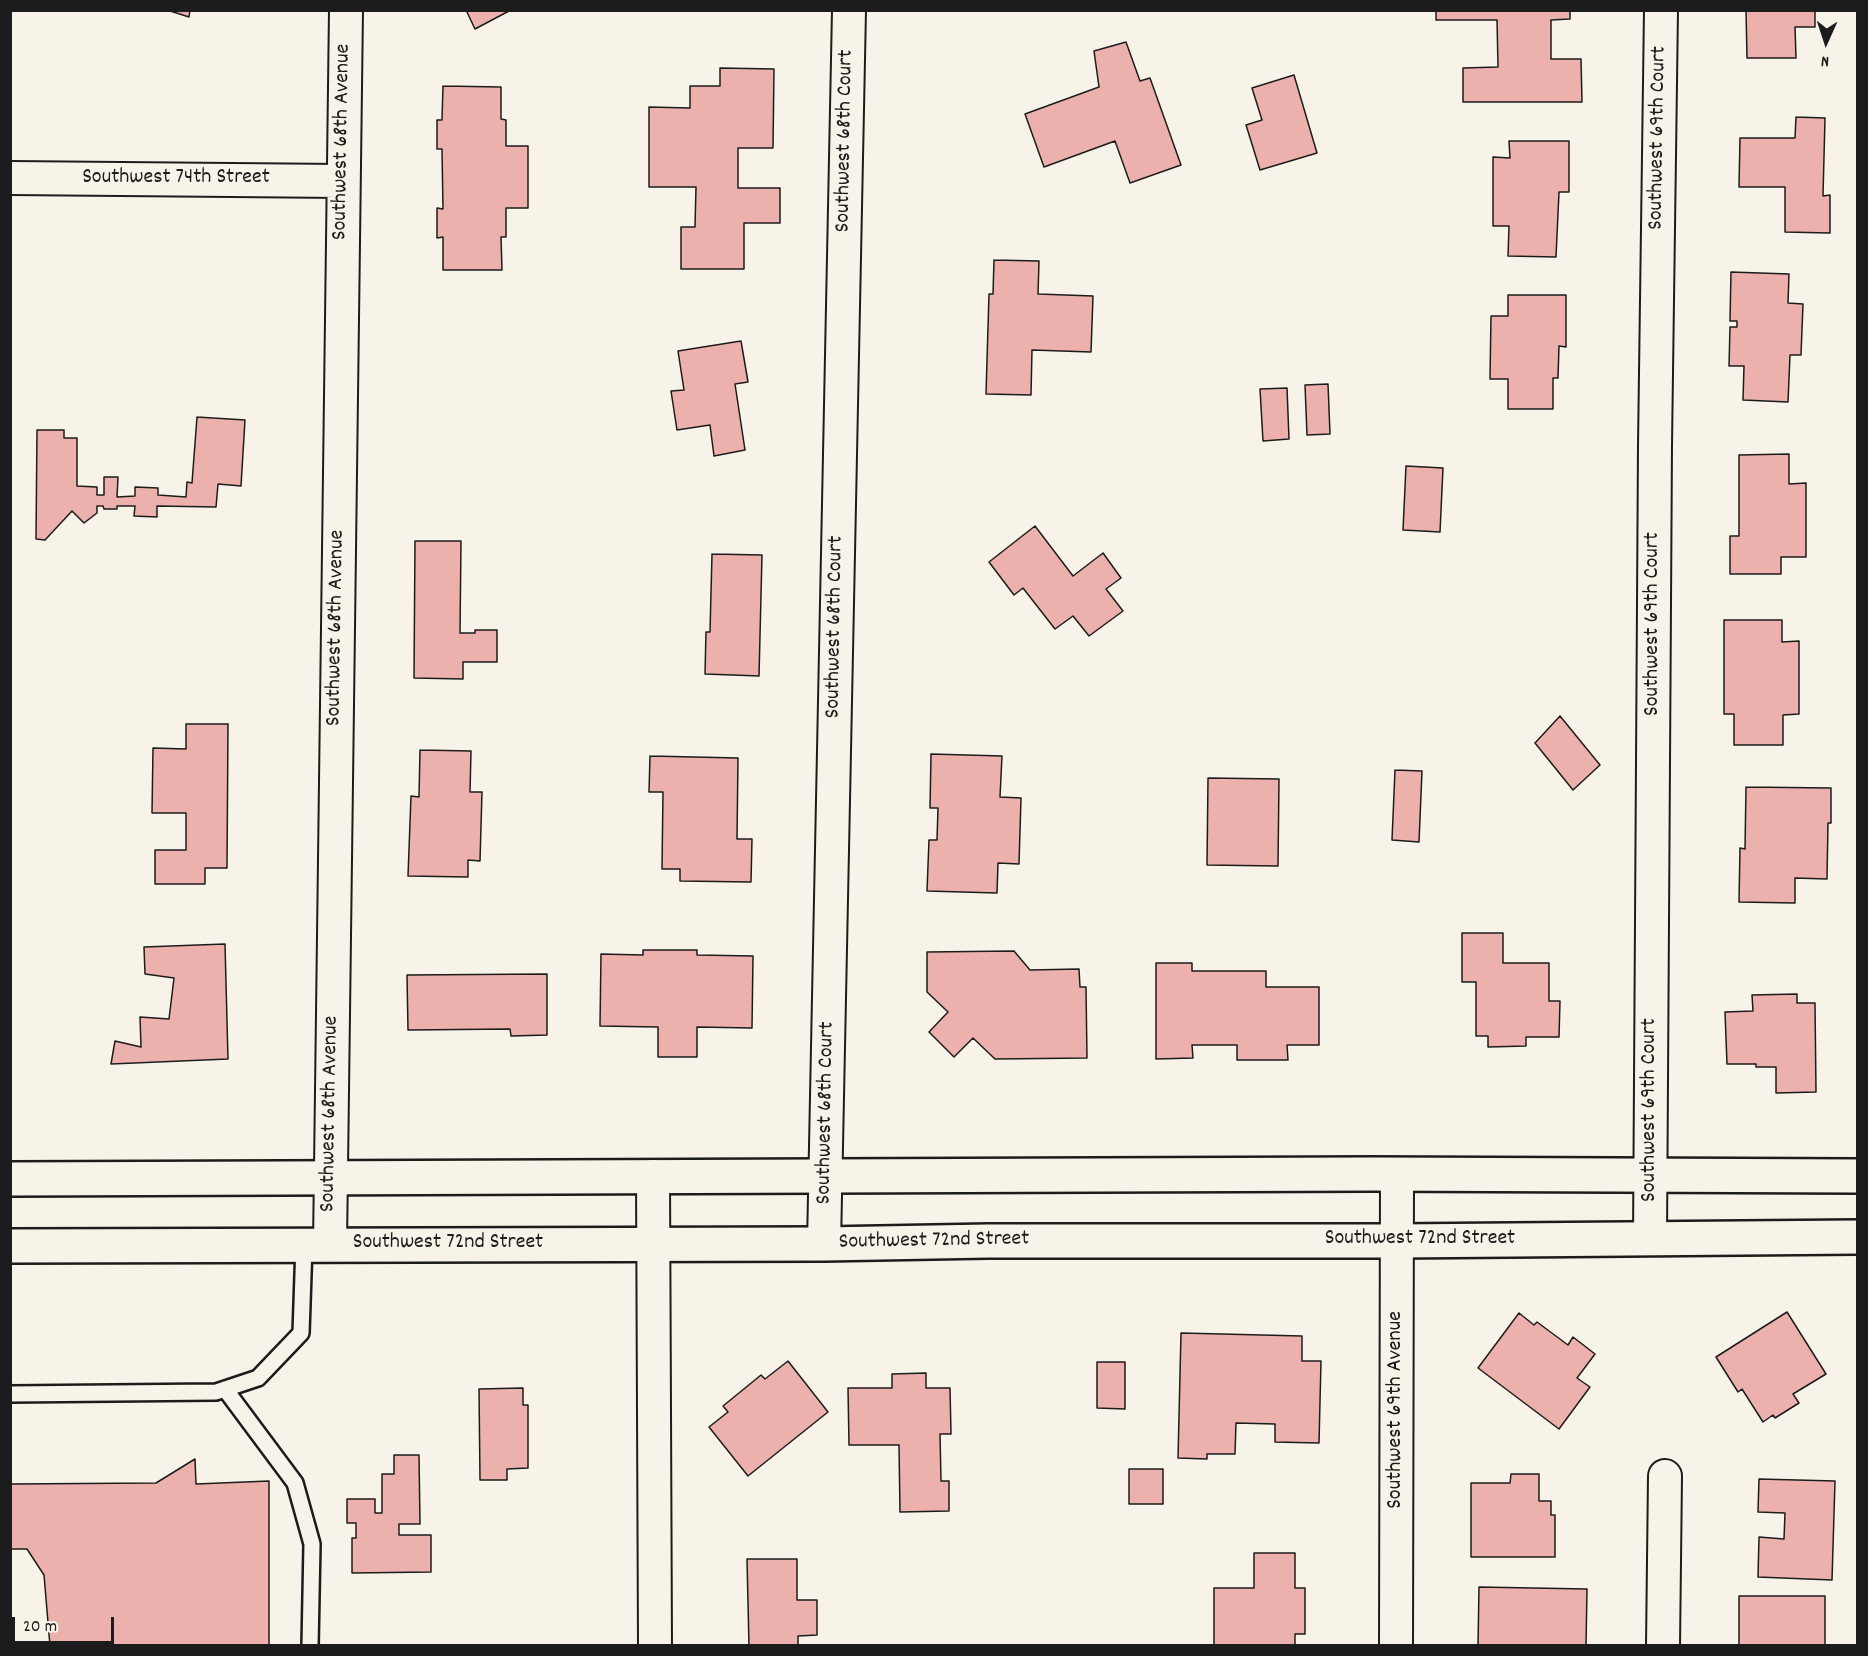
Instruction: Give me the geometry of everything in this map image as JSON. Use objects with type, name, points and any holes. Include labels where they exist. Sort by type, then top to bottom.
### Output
[{"type":"main road","points":[[10,1179],[653,1176],[1857,1176]]},
{"type":"main road","name":"Southwest 72nd Street","points":[[10,1246],[824,1244],[988,1241],[1396,1241],[1857,1237]]},
{"type":"street","name":"Southwest 68th Avenue","points":[[317,1245],[330,1178],[346,10]]},
{"type":"street","name":"Southwest 68th Court","points":[[824,1244],[849,10]]},
{"type":"street","name":"Southwest 69th Court","points":[[1650,1238],[1655,457],[1661,10]]},
{"type":"street","name":"Southwest 74th Street","points":[[10,178],[342,181]]},
{"type":"street","name":"Southwest 69th Avenue","points":[[1396,1646],[1397,1175]]},
{"type":"street","points":[[653,1176],[655,1646]]},
{"type":"street","points":[[1663,1646],[1665,1476]]},
{"type":"lane","points":[[10,1394],[216,1392],[258,1378],[301,1333],[317,1245]]},
{"type":"lane","points":[[225,1389],[295,1483],[312,1544],[310,1646]]},
{"type":"building","points":[[167,10],[190,10],[189,17]]},
{"type":"building","points":[[466,10],[508,10],[509,11],[475,29]]},
{"type":"building","points":[[1436,10],[1570,10],[1570,19],[1551,20],[1551,59],[1581,59],[1582,102],[1463,102],[1463,68],[1498,67],[1497,20],[1436,20]]},
{"type":"building","points":[[1746,10],[1815,10],[1815,27],[1795,27],[1796,58],[1747,58]]},
{"type":"building","points":[[1126,42],[1140,81],[1150,78],[1181,165],[1130,183],[1115,141],[1044,167],[1025,114],[1099,87],[1094,51]]},
{"type":"building","points":[[720,68],[774,69],[773,148],[738,148],[738,188],[780,188],[780,223],[744,223],[744,269],[681,269],[681,227],[695,227],[696,187],[649,187],[649,107],[690,108],[690,86],[720,86]]},
{"type":"building","points":[[1294,75],[1317,153],[1260,170],[1246,125],[1262,120],[1252,88]]},
{"type":"building","points":[[443,86],[501,87],[501,119],[506,120],[506,146],[528,146],[528,208],[506,208],[506,237],[501,237],[502,270],[443,270],[443,237],[437,238],[437,208],[443,209],[442,149],[437,149],[437,120],[442,120]]},
{"type":"building","points":[[1796,117],[1825,118],[1823,196],[1830,195],[1830,233],[1785,232],[1785,187],[1739,187],[1740,138],[1795,138]]},
{"type":"building","points":[[1509,141],[1569,141],[1569,192],[1559,192],[1556,257],[1508,256],[1509,226],[1493,226],[1493,157],[1510,158]]},
{"type":"building","points":[[994,260],[1039,261],[1038,294],[1093,296],[1091,352],[1032,350],[1031,395],[986,394],[989,294],[993,294]]},
{"type":"building","points":[[1731,272],[1789,274],[1788,303],[1803,304],[1801,355],[1790,355],[1788,402],[1743,400],[1744,366],[1729,366],[1730,327],[1737,327],[1737,321],[1730,321]]},
{"type":"building","points":[[1508,295],[1566,295],[1566,347],[1559,346],[1558,378],[1553,378],[1553,409],[1508,409],[1508,379],[1490,379],[1491,316],[1508,316]]},
{"type":"building","points":[[741,341],[748,382],[735,384],[745,450],[714,456],[710,425],[677,430],[671,391],[684,390],[678,351]]},
{"type":"building","points":[[1328,384],[1330,434],[1307,435],[1305,385]]},
{"type":"building","points":[[1287,388],[1289,439],[1263,441],[1260,389]]},
{"type":"building","points":[[197,417],[245,420],[241,486],[218,484],[216,507],[157,506],[157,517],[134,516],[135,506],[104,509],[103,506],[97,506],[97,513],[84,523],[72,511],[45,540],[36,539],[37,430],[64,430],[64,438],[77,438],[77,486],[97,487],[97,495],[104,495],[104,477],[118,477],[117,497],[135,496],[135,487],[158,488],[158,495],[186,497],[187,482],[192,483]]},
{"type":"building","points":[[1789,454],[1789,484],[1806,483],[1806,557],[1781,557],[1781,574],[1730,574],[1730,536],[1739,536],[1739,455]]},
{"type":"building","points":[[1406,466],[1443,468],[1440,532],[1403,530]]},
{"type":"building","points":[[1035,526],[1073,576],[1103,553],[1121,578],[1106,589],[1123,611],[1089,636],[1073,616],[1055,629],[1023,588],[1014,595],[989,562]]},
{"type":"building","points":[[415,541],[461,541],[460,633],[497,630],[497,662],[463,662],[463,679],[414,678]]},
{"type":"building","points":[[712,554],[762,555],[759,676],[705,674],[706,632],[710,632]]},
{"type":"building","points":[[1724,620],[1782,620],[1782,642],[1799,641],[1799,714],[1783,715],[1783,745],[1734,745],[1734,714],[1724,714]]},
{"type":"building","points":[[1560,716],[1600,765],[1573,790],[1535,743]]},
{"type":"building","points":[[186,724],[228,724],[227,868],[205,868],[205,884],[155,884],[155,850],[186,850],[186,813],[152,813],[153,748],[186,749]]},
{"type":"building","points":[[420,750],[471,751],[470,792],[482,792],[480,861],[468,860],[468,877],[408,876],[411,796],[419,797]]},
{"type":"building","points":[[931,754],[1002,756],[1000,797],[1021,798],[1019,864],[998,863],[997,893],[927,891],[929,840],[937,840],[938,808],[930,808]]},
{"type":"building","points":[[650,756],[738,758],[737,839],[752,839],[751,882],[680,881],[680,869],[662,869],[663,792],[649,792]]},
{"type":"building","points":[[1395,770],[1422,771],[1419,842],[1392,840]]},
{"type":"building","points":[[1208,778],[1279,779],[1278,866],[1207,865]]},
{"type":"building","points":[[1746,787],[1831,788],[1827,879],[1795,878],[1795,903],[1739,902],[1740,848],[1745,849]]},
{"type":"building","points":[[1462,933],[1503,933],[1503,963],[1549,963],[1549,1001],[1560,1001],[1559,1037],[1526,1037],[1526,1046],[1488,1047],[1488,1036],[1476,1036],[1476,982],[1462,982]]},
{"type":"building","points":[[225,944],[228,1059],[111,1064],[115,1041],[141,1047],[140,1017],[169,1019],[174,978],[145,974],[144,947]]},
{"type":"building","points":[[643,950],[697,950],[697,955],[753,956],[752,1028],[697,1027],[697,1057],[658,1057],[658,1027],[600,1026],[601,954],[643,955]]},
{"type":"building","points":[[1014,951],[1030,970],[1079,969],[1080,987],[1086,987],[1087,1058],[995,1059],[973,1038],[954,1057],[929,1032],[948,1012],[927,992],[927,952]]},
{"type":"building","points":[[1156,963],[1192,963],[1192,971],[1266,971],[1266,987],[1319,987],[1319,1045],[1287,1045],[1288,1060],[1237,1060],[1237,1045],[1192,1045],[1193,1058],[1156,1059]]},
{"type":"building","points":[[547,974],[547,1035],[511,1036],[510,1029],[408,1030],[407,975]]},
{"type":"building","points":[[1797,994],[1797,1003],[1815,1003],[1816,1092],[1776,1093],[1776,1067],[1727,1064],[1725,1012],[1753,1011],[1752,995]]},
{"type":"building","points":[[1787,1312],[1826,1374],[1793,1394],[1799,1403],[1775,1418],[1773,1415],[1763,1422],[1742,1389],[1738,1392],[1716,1357]]},
{"type":"building","points":[[1519,1313],[1534,1325],[1537,1322],[1568,1345],[1573,1337],[1595,1354],[1577,1378],[1590,1387],[1559,1429],[1478,1368]]},
{"type":"building","points":[[1181,1333],[1302,1336],[1302,1361],[1321,1361],[1319,1443],[1275,1442],[1275,1424],[1236,1423],[1235,1454],[1207,1454],[1207,1459],[1178,1458]]},
{"type":"building","points":[[788,1361],[828,1412],[748,1476],[709,1427],[728,1412],[723,1406],[761,1375],[765,1379]]},
{"type":"building","points":[[1097,1362],[1125,1362],[1125,1409],[1097,1408]]},
{"type":"building","points":[[926,1373],[926,1388],[950,1388],[951,1434],[940,1434],[941,1481],[949,1481],[949,1511],[900,1512],[899,1445],[849,1445],[848,1388],[892,1388],[892,1374]]},
{"type":"building","points":[[523,1388],[523,1405],[528,1405],[528,1468],[507,1469],[507,1480],[480,1480],[479,1389]]},
{"type":"building","points":[[394,1455],[419,1455],[420,1524],[399,1524],[399,1535],[431,1535],[431,1572],[352,1573],[352,1538],[356,1538],[356,1523],[347,1523],[347,1499],[375,1499],[375,1513],[382,1513],[382,1474],[394,1474]]},
{"type":"building","points":[[195,1459],[196,1484],[269,1481],[269,1646],[50,1646],[44,1575],[27,1549],[10,1549],[10,1484],[156,1483]]},
{"type":"building","points":[[1129,1469],[1163,1469],[1163,1504],[1129,1504]]},
{"type":"building","points":[[1511,1474],[1539,1474],[1539,1501],[1551,1501],[1551,1515],[1555,1515],[1555,1557],[1471,1557],[1471,1483],[1510,1483]]},
{"type":"building","points":[[1759,1479],[1835,1481],[1832,1580],[1758,1577],[1759,1537],[1784,1539],[1785,1513],[1758,1512]]},
{"type":"building","points":[[1254,1553],[1295,1553],[1295,1588],[1305,1588],[1305,1634],[1295,1634],[1295,1646],[1214,1646],[1214,1588],[1254,1588]]},
{"type":"building","points":[[747,1559],[797,1559],[797,1600],[817,1600],[817,1635],[798,1636],[798,1646],[749,1646]]},
{"type":"building","points":[[1479,1587],[1587,1589],[1586,1646],[1478,1646]]},
{"type":"building","points":[[1739,1596],[1825,1596],[1825,1646],[1739,1646]]}]
